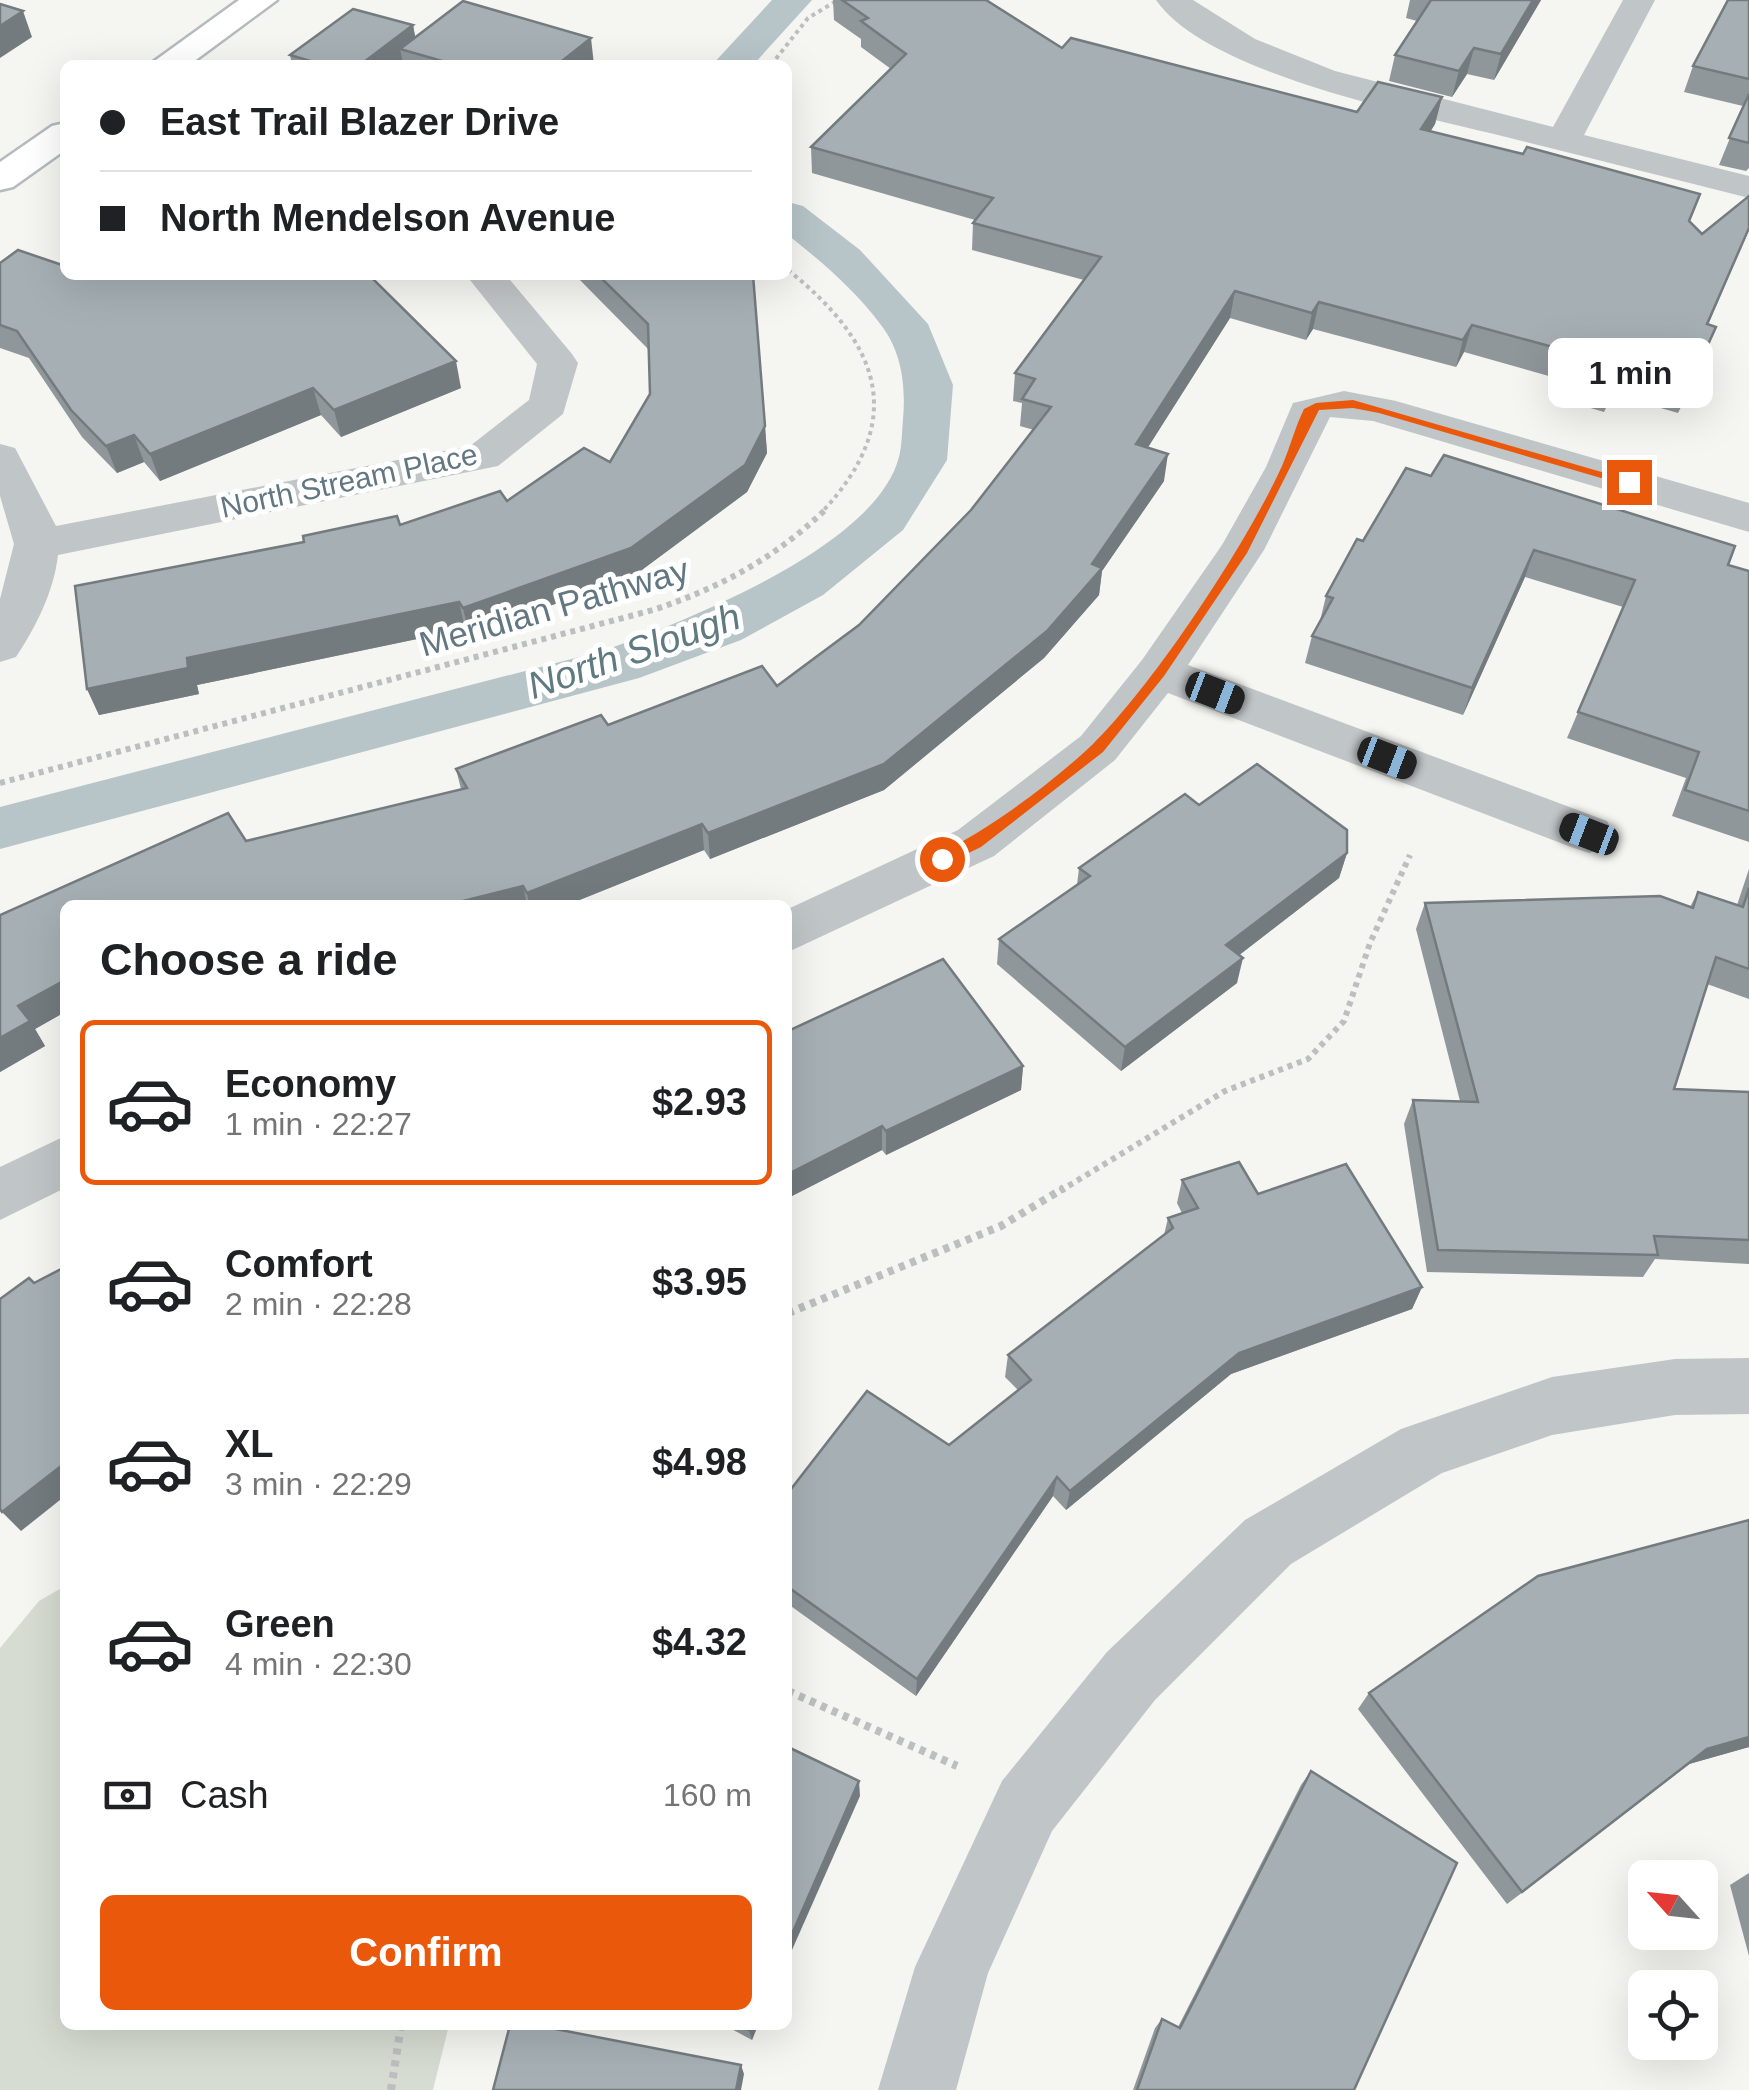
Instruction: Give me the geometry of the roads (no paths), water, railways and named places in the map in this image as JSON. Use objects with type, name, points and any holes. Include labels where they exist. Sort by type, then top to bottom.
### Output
[{"type":"main road","points":[[173,60],[261,0]]},
{"type":"main road","points":[[0,179],[60,137]]},
{"type":"street","points":[[1172,0],[1204,28],[1369,93],[1749,187]]},
{"type":"street","points":[[1563,141],[1639,0]]},
{"type":"street","name":"North Stream Place","points":[[39,544],[483,457],[548,405],[558,364],[490,280]]},
{"type":"street","points":[[792,930],[976,843],[1098,748],[1159,672],[1242,550],[1288,467],[1308,412],[1316,406],[1353,404],[1381,410],[1745,505]]},
{"type":"street","points":[[0,457],[22,496],[39,544],[38,565],[0,646]]},
{"type":"street","points":[[1159,672],[1589,834]]},
{"type":"street","points":[[0,1195],[60,1163]]},
{"type":"street","points":[[917,2090],[952,1967],[1026,1806],[1131,1676],[1268,1542],[1422,1450],[1552,1406],[1675,1387],[1749,1386]]},
{"type":"waterway","name":"North Slough","points":[[736,60],[793,0]]},
{"type":"waterway","name":"North Slough","points":[[0,828],[620,665],[722,627],[805,583],[885,519],[923,460],[930,385],[905,324],[845,259],[792,218]]}]
